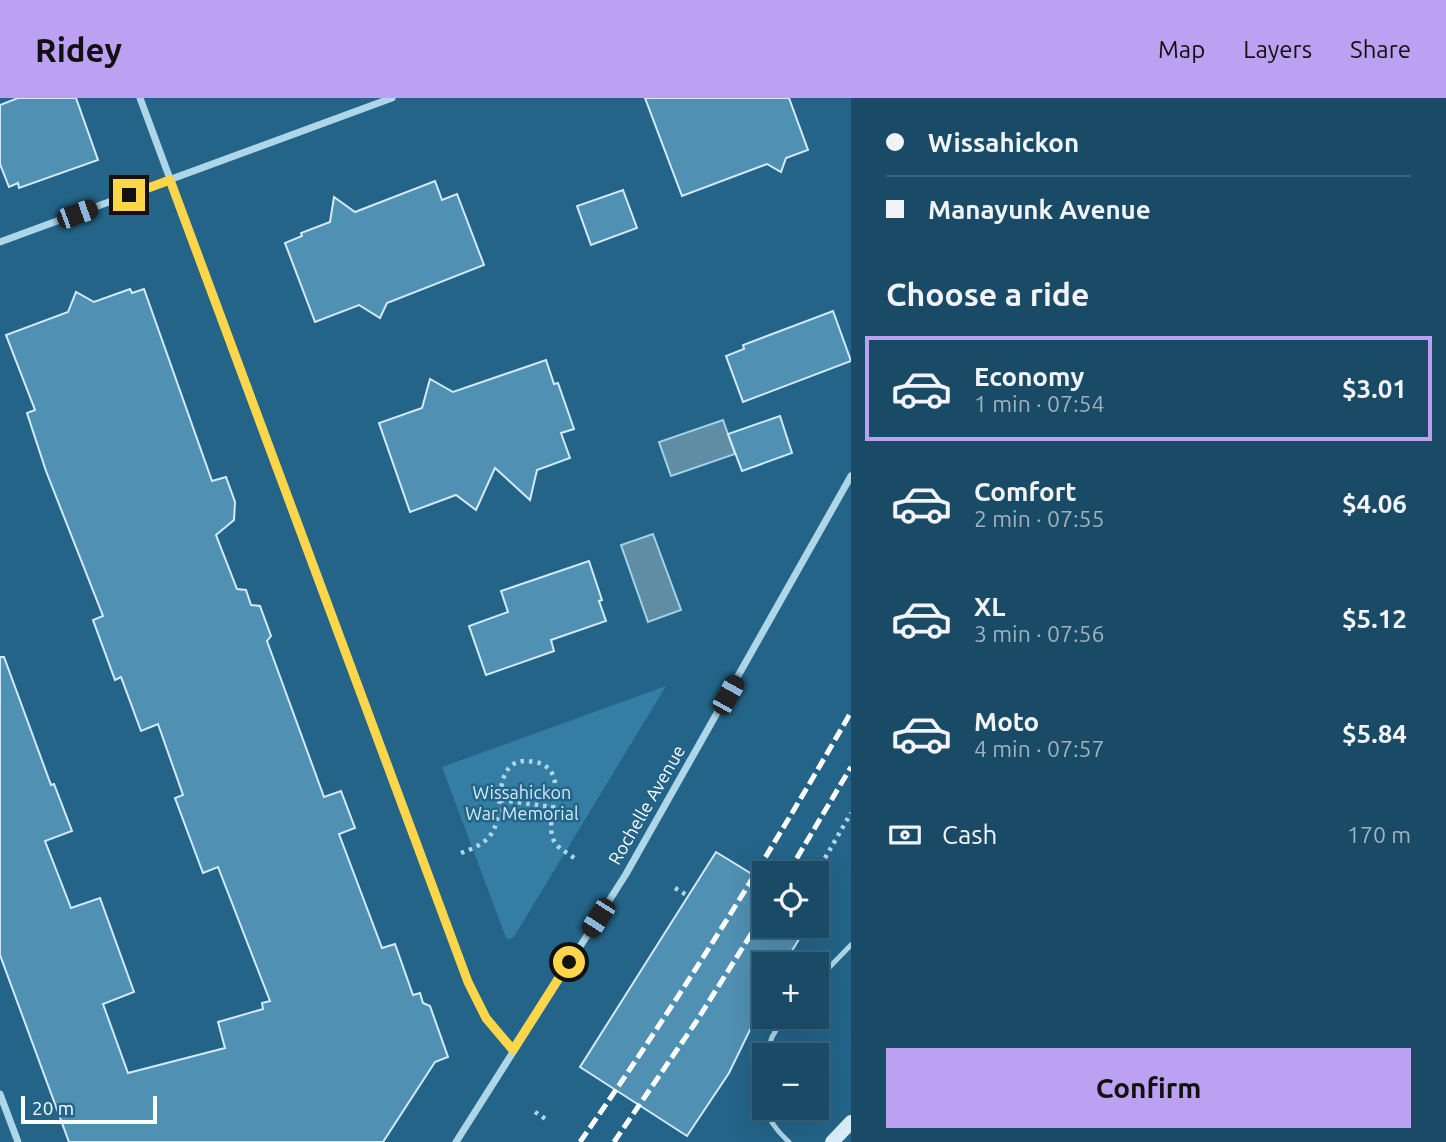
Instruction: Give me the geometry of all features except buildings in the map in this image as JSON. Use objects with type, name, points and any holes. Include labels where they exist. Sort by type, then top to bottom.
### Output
[{"type":"main road","points":[[832,1142],[851,1122]]},
{"type":"street","points":[[140,98],[468,982],[486,1018],[513,1050]]},
{"type":"street","points":[[0,242],[391,98]]},
{"type":"street","name":"Rochelle Avenue","points":[[456,1142],[633,862],[851,476]]},
{"type":"street","points":[[0,1094],[18,1142]]},
{"type":"lane","points":[[829,968],[851,945]]},
{"type":"lane","points":[[771,1120],[789,1142]]},
{"type":"path","points":[[461,853],[477,847],[494,829],[503,777],[509,767],[520,761],[532,761],[544,765],[553,774],[555,785],[550,819],[554,842],[574,858]]},
{"type":"path","points":[[500,800],[552,807]]},
{"type":"path","points":[[825,858],[851,813]]},
{"type":"path","points":[[675,888],[688,896]]},
{"type":"path","points":[[535,1112],[547,1120]]},
{"type":"green space","name":"Wissahickon War Memorial","points":[[666,686],[515,935],[511,939],[506,938],[442,767]]},
{"type":"shaded area","points":[[723,420],[735,454],[671,476],[659,442]]},
{"type":"shaded area","points":[[653,534],[681,610],[648,622],[621,545]]},
{"type":"railway","points":[[580,1142],[720,930],[851,712]]},
{"type":"railway","points":[[795,861],[851,767]]},
{"type":"railway","points":[[614,1142],[696,1022],[752,933]]},
{"type":"route","points":[[129,195],[170,180],[468,982],[486,1018],[513,1050],[569,962]]}]
